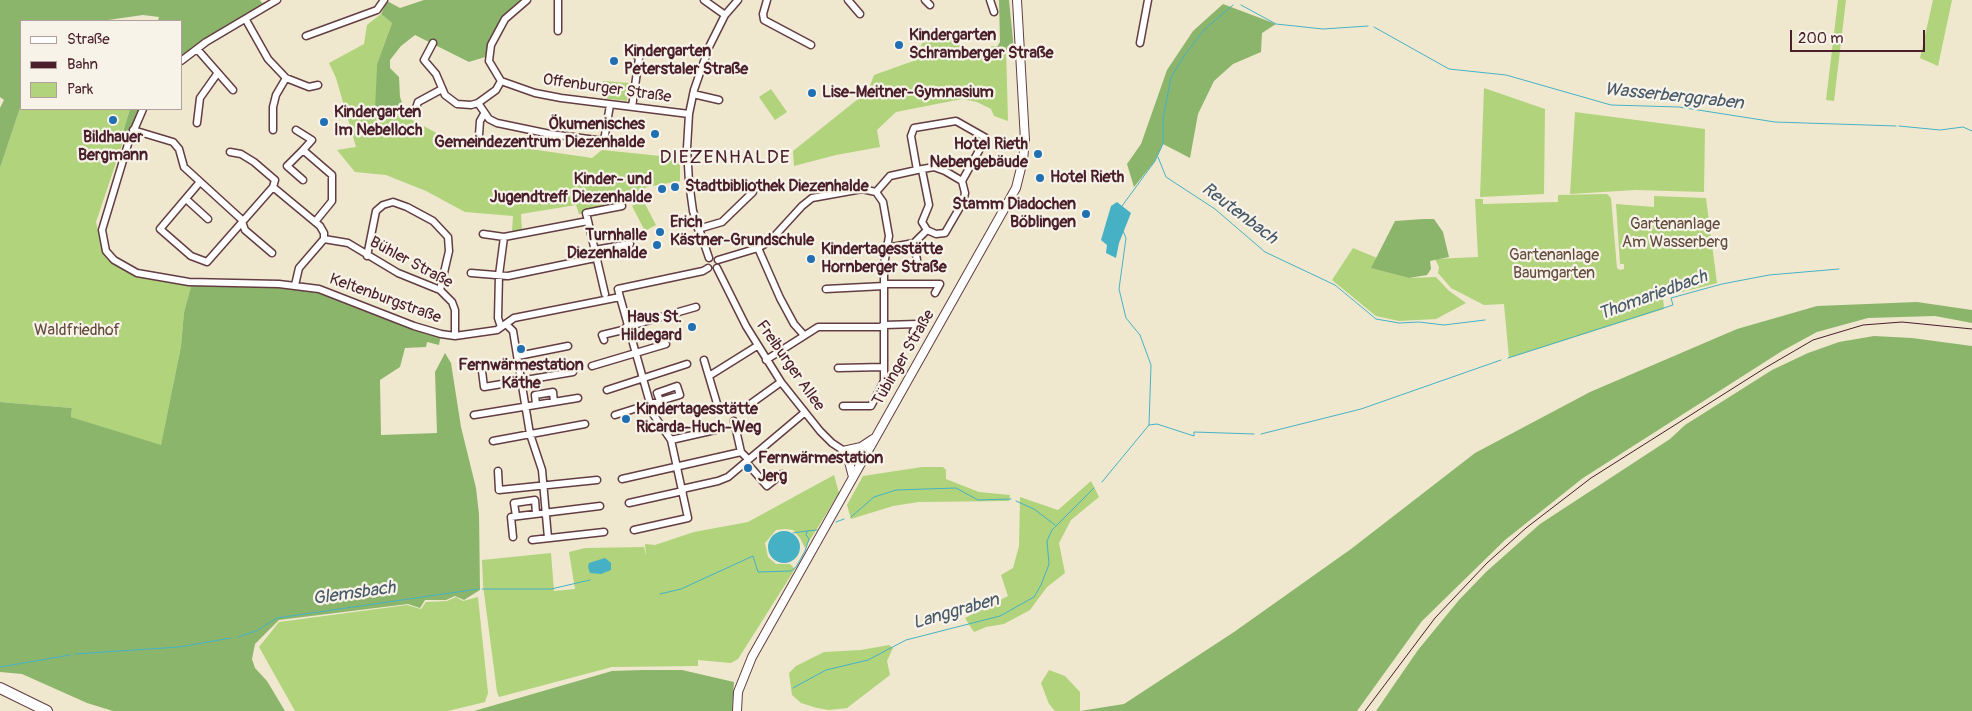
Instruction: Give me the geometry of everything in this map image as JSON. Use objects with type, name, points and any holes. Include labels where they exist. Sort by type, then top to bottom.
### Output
[{"type":"highway","points":[[3,689],[47,711]]},
{"type":"main road","name":"Tübinger Straße","points":[[736,711],[738,692],[747,668],[874,438],[1010,199],[1020,174],[1025,140],[1018,2]]},
{"type":"main road","points":[[853,477],[845,452],[861,446],[874,438]]},
{"type":"street","points":[[182,60],[277,0]]},
{"type":"street","points":[[306,36],[377,10],[384,0]]},
{"type":"street","points":[[433,43],[424,60],[436,74],[445,95],[456,104],[478,103],[496,90],[501,81],[489,61],[491,45],[505,19],[527,0]]},
{"type":"street","points":[[558,0],[558,31]]},
{"type":"street","points":[[704,0],[725,16]]},
{"type":"street","points":[[709,258],[698,229],[688,176],[688,114],[702,63],[725,16],[738,0]]},
{"type":"street","points":[[767,0],[763,14],[764,20],[811,46]]},
{"type":"street","points":[[848,0],[860,14]]},
{"type":"street","points":[[990,0],[994,12]]},
{"type":"street","points":[[1140,43],[1148,0]]},
{"type":"street","points":[[246,20],[268,59],[286,78],[309,87],[318,85]]},
{"type":"street","points":[[197,49],[233,90]]},
{"type":"street","points":[[632,51],[639,58],[632,107]]},
{"type":"street","points":[[197,123],[200,98],[217,74]]},
{"type":"street","points":[[274,130],[273,107],[276,94],[286,78]]},
{"type":"street","name":"Offenburger Straße","points":[[501,81],[535,93],[610,105],[688,114]]},
{"type":"street","points":[[414,114],[418,102],[442,89]]},
{"type":"street","points":[[693,94],[719,100]]},
{"type":"street","points":[[478,103],[484,114],[497,123],[550,134],[604,141],[610,105]]},
{"type":"street","name":"Keltenburgstraße","points":[[143,110],[133,130],[102,230],[106,251],[114,260],[137,273],[189,282],[295,285],[337,294],[414,326],[455,336],[497,330],[514,318],[604,297],[620,297]]},
{"type":"street","points":[[479,135],[480,121],[484,114]]},
{"type":"street","points":[[956,120],[986,138],[962,181],[965,198],[945,233],[936,234],[927,230],[922,222],[929,205],[911,136],[914,128],[956,120]]},
{"type":"street","points":[[133,130],[173,142],[179,149],[184,167],[199,183],[241,219],[245,230],[272,253]]},
{"type":"street","points":[[296,130],[312,140],[287,166],[303,180]]},
{"type":"street","points":[[303,150],[332,175],[332,201],[315,222]]},
{"type":"street","points":[[199,183],[160,229],[191,256],[207,262],[273,187],[275,180],[254,162],[241,154],[230,152]]},
{"type":"street","points":[[876,192],[890,176],[919,170],[940,168],[962,181]]},
{"type":"street","points":[[273,187],[321,228],[324,240],[299,268],[295,285]]},
{"type":"street","points":[[709,258],[713,257],[718,260],[758,248],[770,241],[802,206],[812,198],[862,189],[876,192],[883,202],[889,236],[886,248],[884,286],[884,381],[871,406],[842,406]]},
{"type":"street","points":[[698,229],[722,222],[753,192]]},
{"type":"street","points":[[186,199],[208,219]]},
{"type":"street","points":[[368,256],[376,211],[389,203],[398,203],[408,207],[433,221],[448,237],[449,251],[440,290]]},
{"type":"street","points":[[604,297],[586,212],[622,206]]},
{"type":"street","points":[[483,234],[504,237],[588,221]]},
{"type":"street","points":[[886,248],[914,243],[927,230]]},
{"type":"street","points":[[504,237],[499,275],[498,318],[513,331],[530,434],[542,470],[548,538]]},
{"type":"street","name":"Bühler Straße","points":[[324,240],[348,243],[398,274],[440,290],[452,302],[455,310],[455,336]]},
{"type":"street","points":[[914,243],[917,260]]},
{"type":"street","points":[[594,250],[630,244]]},
{"type":"street","points":[[758,248],[780,298],[794,324],[803,334]]},
{"type":"street","points":[[471,273],[508,276],[595,258]]},
{"type":"street","points":[[709,258],[706,263],[708,268],[713,270],[718,268]]},
{"type":"street","name":"Freiburger Allee","points":[[718,260],[718,268],[758,346],[781,382],[820,431],[845,452],[862,462]]},
{"type":"street","name":"Keltenburgstraße","points":[[604,297],[618,289],[703,272],[708,268]]},
{"type":"street","points":[[826,289],[940,284],[935,293]]},
{"type":"street","points":[[618,289],[634,354],[650,404],[656,420],[671,440],[688,518],[634,530]]},
{"type":"street","points":[[604,340],[602,335],[696,307]]},
{"type":"street","points":[[766,360],[803,334],[818,327],[880,327],[884,325],[918,324],[913,332]]},
{"type":"street","points":[[592,366],[666,344]]},
{"type":"street","points":[[518,356],[568,346]]},
{"type":"street","points":[[709,376],[758,346]]},
{"type":"street","points":[[704,360],[718,407]]},
{"type":"street","points":[[607,390],[687,364]]},
{"type":"street","points":[[838,368],[884,368]]},
{"type":"street","points":[[482,371],[484,387],[573,372]]},
{"type":"street","points":[[748,405],[781,382]]},
{"type":"street","points":[[536,404],[535,395],[553,392],[554,402]]},
{"type":"street","points":[[474,415],[578,398]]},
{"type":"street","points":[[615,415],[660,401]]},
{"type":"street","points":[[628,504],[728,477],[804,412]]},
{"type":"street","points":[[734,421],[741,452],[767,486],[782,474]]},
{"type":"street","points":[[493,441],[585,424]]},
{"type":"street","points":[[671,440],[715,430]]},
{"type":"street","points":[[622,479],[741,452]]},
{"type":"street","points":[[498,471],[500,490],[597,480]]},
{"type":"street","points":[[516,516],[514,503],[535,500],[536,514]]},
{"type":"street","points":[[513,537],[511,517],[600,506]]},
{"type":"street","points":[[532,540],[604,532]]},
{"type":"green space","points":[[0,0],[260,0],[262,3],[271,0],[182,60],[182,20],[158,20],[159,17],[143,15],[108,20],[20,20],[20,108],[0,168],[0,108],[4,100],[0,97]]},
{"type":"green space","points":[[424,0],[522,0],[504,17],[492,35],[485,57],[469,62],[415,35],[401,46],[390,60],[390,68],[399,77],[400,97],[406,114],[375,110],[377,64],[392,23],[381,14],[387,1],[400,8]]},
{"type":"green space","points":[[999,0],[1009,0],[1014,50],[1006,51],[1006,47],[997,47],[1000,42]]},
{"type":"green space","points":[[1838,0],[1846,0],[1834,101],[1826,100]]},
{"type":"green space","points":[[1933,0],[1952,0],[1938,66],[1920,58]]},
{"type":"green space","points":[[1223,4],[1276,24],[1262,33],[1261,52],[1233,64],[1214,81],[1198,114],[1190,158],[1163,144],[1155,161],[1134,187],[1127,164],[1141,144],[1167,70],[1193,31]]},
{"type":"green space","points":[[381,14],[392,23],[377,64],[376,110],[405,116],[455,143],[462,139],[592,158],[602,150],[680,158],[680,181],[647,187],[624,200],[622,206],[579,214],[576,205],[521,214],[522,231],[512,232],[513,216],[465,212],[426,191],[386,175],[355,172],[337,150],[356,147],[336,78],[329,63],[364,44],[367,25]]},
{"type":"green space","points":[[956,37],[963,52],[978,55],[992,46],[1006,47],[1008,121],[994,116],[991,109],[977,102],[962,99],[896,112],[877,130],[880,147],[836,155],[794,166],[793,151],[868,91],[874,75],[916,60],[922,43]]},
{"type":"green space","points":[[603,81],[629,83],[627,101],[601,98]]},
{"type":"green space","points":[[1484,88],[1545,109],[1544,194],[1480,197]]},
{"type":"green space","points":[[771,89],[787,112],[775,120],[759,97]]},
{"type":"green space","name":"Waldfriedhof","points":[[20,108],[20,110],[130,110],[120,140],[123,142],[96,222],[103,253],[123,269],[156,280],[192,283],[184,312],[181,346],[161,446],[71,417],[72,408],[0,402],[0,168]]},
{"type":"green space","points":[[130,110],[143,110],[128,144],[120,141]]},
{"type":"green space","points":[[1575,112],[1705,129],[1704,192],[1636,190],[1570,194]]},
{"type":"green space","name":"Gartenanlage Baumgarten","points":[[1607,194],[1611,198],[1617,268],[1620,270],[1624,269],[1624,264],[1620,264],[1616,204],[1654,207],[1654,196],[1706,198],[1717,283],[1663,297],[1664,309],[1509,358],[1504,304],[1484,305],[1451,288],[1438,273],[1439,267],[1435,259],[1478,257],[1475,199],[1483,199],[1483,204],[1558,202],[1558,195]]},
{"type":"green space","points":[[643,200],[656,225],[645,231],[632,206]]},
{"type":"green space","points":[[1434,219],[1443,232],[1449,257],[1430,261],[1431,269],[1427,275],[1409,278],[1371,268],[1395,221]]},
{"type":"green space","points":[[1353,248],[1377,258],[1372,268],[1409,278],[1436,277],[1448,290],[1466,303],[1436,319],[1399,321],[1376,316],[1332,280]]},
{"type":"green space","points":[[192,283],[279,284],[319,289],[441,334],[439,345],[427,342],[426,347],[405,348],[400,367],[380,380],[381,435],[437,433],[435,372],[445,353],[451,363],[461,427],[476,488],[479,514],[480,590],[464,600],[455,596],[446,600],[425,600],[420,608],[408,604],[279,620],[255,644],[252,659],[255,668],[267,681],[285,711],[113,711],[87,703],[22,674],[0,672],[0,402],[72,408],[71,417],[161,445],[181,346],[184,312]]},
{"type":"green space","points":[[1917,302],[1972,310],[1972,323],[1935,316],[1868,318],[1817,332],[1782,351],[1583,478],[1505,540],[1422,621],[1357,711],[1080,711],[1124,704],[1234,632],[1351,549],[1475,453],[1590,392],[1737,329],[1817,306]]},
{"type":"green space","points":[[1874,336],[1912,338],[1972,346],[1972,711],[1376,711],[1418,650],[1459,600],[1486,572],[1540,524],[1670,439],[1685,425],[1772,370],[1808,353],[1839,342]]},
{"type":"green space","points":[[922,467],[943,467],[946,470],[946,479],[979,492],[1010,495],[1009,501],[919,502],[893,506],[851,519],[847,505],[863,476]]},
{"type":"green space","points":[[834,475],[839,493],[805,548],[793,530],[785,529],[776,530],[765,543],[768,557],[776,564],[790,564],[795,569],[738,659],[731,663],[698,660],[698,666],[612,667],[499,697],[483,585],[482,560],[551,553],[554,591],[575,589],[569,552],[585,548],[644,547],[646,556],[645,544],[655,545],[694,532],[748,522]]},
{"type":"green space","points":[[1091,481],[1099,497],[1071,520],[1059,543],[1065,573],[1047,587],[1030,610],[1004,624],[986,627],[974,632],[965,618],[1008,596],[1001,575],[1013,568],[1019,546],[1020,497],[1058,510]]},
{"type":"green space","points":[[456,597],[463,601],[478,597],[488,693],[485,702],[448,711],[295,711],[259,647],[279,622],[407,605],[421,609],[426,602],[447,601]]},
{"type":"green space","points":[[889,645],[893,648],[887,661],[890,675],[847,708],[829,710],[817,708],[801,703],[792,695],[789,673],[796,666],[824,652],[861,650]]},
{"type":"green space","points":[[682,670],[734,682],[732,711],[474,711],[612,671]]},
{"type":"green space","points":[[1049,670],[1065,676],[1080,692],[1080,711],[1055,711],[1049,704],[1041,683]]},
{"type":"water","points":[[1117,202],[1131,213],[1119,243],[1116,258],[1106,253],[1107,245],[1101,240],[1111,206]]},
{"type":"water","points":[[784,531],[790,532],[795,536],[799,541],[799,553],[795,558],[790,562],[784,563],[778,562],[773,558],[769,553],[768,547],[769,541],[773,536],[778,532]]},
{"type":"water","points":[[605,558],[611,563],[611,570],[601,574],[590,573],[589,563]]},
{"type":"waterway","name":"Langgraben","points":[[1122,206],[1155,161],[1163,144],[1163,119],[1171,77],[1186,53],[1204,30],[1233,5]]},
{"type":"waterway","name":"Wasserberggraben","points":[[1241,5],[1276,24],[1323,29],[1368,26]]},
{"type":"waterway","name":"Wasserberggraben","points":[[1374,27],[1449,69],[1506,75],[1611,105],[1679,107],[1775,122],[1896,126]]},
{"type":"waterway","name":"Wasserberggraben","points":[[1899,126],[1940,130],[1963,127],[1972,131]]},
{"type":"waterway","name":"Reutenbach","points":[[1158,157],[1166,177],[1215,209],[1265,252],[1335,285],[1376,319],[1399,323],[1419,322],[1444,325],[1485,320]]},
{"type":"waterway","name":"Langgraben","points":[[1102,482],[1149,425],[1151,365],[1140,335],[1126,318],[1119,289],[1126,238],[1123,231]]},
{"type":"waterway","name":"Thomariedbach","points":[[1508,358],[1673,305],[1671,298],[1722,284],[1769,275],[1839,269]]},
{"type":"waterway","name":"Thomariedbach","points":[[1261,434],[1361,409],[1501,360]]},
{"type":"waterway","name":"Thomariedbach","points":[[1149,425],[1157,424],[1194,436],[1194,432],[1254,434]]},
{"type":"waterway","points":[[851,517],[874,497],[896,490],[956,488],[978,500],[1011,499]]},
{"type":"waterway","name":"Langgraben","points":[[793,688],[826,670],[868,660],[906,640],[1000,616],[1034,597],[1049,564],[1047,541],[1052,530],[1094,488]]},
{"type":"waterway","points":[[1016,501],[1034,509],[1055,525]]},
{"type":"waterway","points":[[836,522],[844,519]]},
{"type":"waterway","points":[[660,594],[681,589],[753,556],[758,572],[791,571],[796,567],[805,551],[809,539],[806,535],[807,531],[817,530]]},
{"type":"waterway","points":[[793,533],[807,531]]},
{"type":"waterway","name":"Glemsbach","points":[[482,589],[551,589],[590,580]]},
{"type":"waterway","name":"Glemsbach","points":[[238,637],[256,631],[277,618],[478,589]]},
{"type":"waterway","name":"Glemsbach","points":[[75,654],[179,647],[231,638]]},
{"type":"waterway","name":"Glemsbach","points":[[0,667],[70,655]]},
{"type":"railway","points":[[1365,711],[1435,618],[1487,563],[1526,528],[1591,478],[1765,368],[1813,340],[1863,325],[1902,322],[1972,329]]},
{"type":"place","name":"Kindergarten Schramberger Straße","points":[[899,45]]},
{"type":"place","name":"Kindergarten Peterstaler Straße","points":[[614,61]]},
{"type":"place","name":"Lise-Meitner-Gymnasium","points":[[812,93]]},
{"type":"place","name":"Bildhauer Bergmann","points":[[113,120]]},
{"type":"place","name":"Kindergarten Im Nebelloch","points":[[324,122]]},
{"type":"place","name":"Ökumenisches Gemeindezentrum Diezenhalde","points":[[655,134]]},
{"type":"place","name":"Hotel Rieth Nebengebäude","points":[[1038,154]]},
{"type":"place","name":"Hotel Rieth","points":[[1040,178]]},
{"type":"place","name":"Stadtbibliothek Diezenhalde","points":[[675,187]]},
{"type":"place","name":"Kinder- und Jugendtreff Diezenhalde","points":[[662,189]]},
{"type":"place","name":"Stamm Diadochen Böblingen","points":[[1086,214]]},
{"type":"place","name":"Erich Kästner-Grundschule","points":[[660,232]]},
{"type":"place","name":"Turnhalle Diezenhalde","points":[[657,245]]},
{"type":"place","name":"Kindertagesstätte Hornberger Straße","points":[[811,259]]},
{"type":"place","name":"Haus St. Hildegard","points":[[692,327]]},
{"type":"place","name":"Fernwärmestation Käthe","points":[[521,349]]},
{"type":"place","name":"Kindertagesstätte Ricarda-Huch-Weg","points":[[626,419]]},
{"type":"place","name":"Fernwärmestation Jerg","points":[[748,468]]},
{"type":"district","name":"DIEZENHALDE","points":[[725,158]]},
{"type":"park label","name":"Gartenanlage Am Wasserberg","points":[[1675,234]]}]
